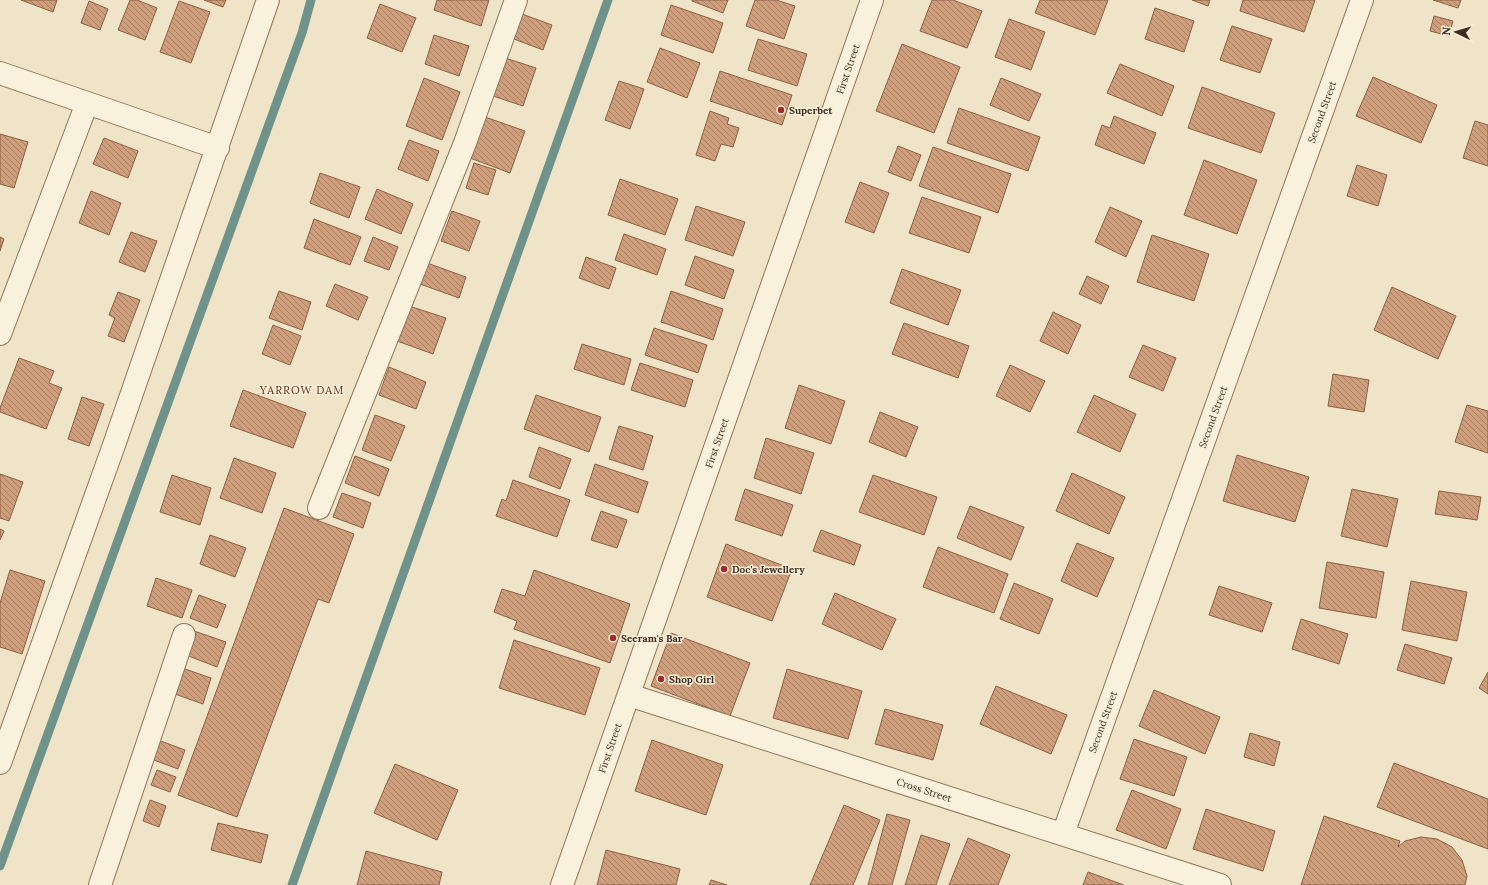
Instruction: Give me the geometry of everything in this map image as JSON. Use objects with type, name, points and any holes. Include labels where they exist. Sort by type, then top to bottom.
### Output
[{"type":"street","points":[[0,763],[112,452],[268,0]]},
{"type":"street","points":[[319,508],[465,143],[516,0]]},
{"type":"street","name":"First Street","points":[[562,885],[872,0]]},
{"type":"street","name":"Second Street","points":[[1063,834],[1362,0]]},
{"type":"street","points":[[0,73],[218,148]]},
{"type":"street","points":[[0,334],[87,103]]},
{"type":"street","points":[[100,885],[184,635]]},
{"type":"street","name":"Cross Street","points":[[629,695],[1220,885]]},
{"type":"building","points":[[21,0],[57,0],[53,12]]},
{"type":"building","points":[[130,0],[137,0],[157,8],[145,40],[118,30]]},
{"type":"building","points":[[204,0],[226,0],[223,7]]},
{"type":"building","points":[[437,0],[489,0],[481,26],[434,10]]},
{"type":"building","points":[[692,0],[728,0],[723,13]]},
{"type":"building","points":[[755,0],[776,0],[795,6],[784,39],[746,26]]},
{"type":"building","points":[[932,0],[953,0],[982,11],[967,48],[920,31]]},
{"type":"building","points":[[1040,0],[1108,0],[1095,35],[1035,13]]},
{"type":"building","points":[[1192,0],[1210,0],[1208,6]]},
{"type":"building","points":[[1243,0],[1315,0],[1304,32],[1240,11]]},
{"type":"building","points":[[1433,0],[1461,0],[1458,8]]},
{"type":"building","points":[[89,1],[108,9],[100,30],[81,23]]},
{"type":"building","points":[[179,1],[210,12],[191,63],[160,52]]},
{"type":"building","points":[[380,4],[416,18],[402,52],[367,38]]},
{"type":"building","points":[[671,5],[723,23],[713,53],[661,35]]},
{"type":"building","points":[[1155,8],[1194,21],[1184,52],[1145,39]]},
{"type":"building","points":[[522,14],[552,25],[543,50],[514,39]]},
{"type":"building","points":[[1434,16],[1453,21],[1449,36],[1430,31]]},
{"type":"building","points":[[1009,19],[1045,32],[1031,70],[995,57]]},
{"type":"building","points":[[1232,26],[1272,39],[1260,73],[1220,60]]},
{"type":"building","points":[[434,35],[469,46],[459,76],[425,64]]},
{"type":"building","points":[[758,39],[807,54],[797,86],[748,70]]},
{"type":"building","points":[[902,44],[960,67],[934,133],[876,111]]},
{"type":"building","points":[[660,48],[700,63],[687,98],[647,82]]},
{"type":"building","points":[[502,57],[536,68],[523,106],[490,95]]},
{"type":"building","points":[[1120,64],[1174,86],[1162,116],[1107,93]]},
{"type":"building","points":[[720,71],[792,95],[782,125],[710,101]]},
{"type":"building","points":[[1373,77],[1437,105],[1421,143],[1356,116]]},
{"type":"building","points":[[424,78],[460,92],[442,140],[406,126]]},
{"type":"building","points":[[1001,78],[1041,94],[1029,121],[990,105]]},
{"type":"building","points":[[619,81],[644,89],[630,129],[605,120]]},
{"type":"building","points":[[1202,87],[1275,113],[1261,153],[1188,128]]},
{"type":"building","points":[[959,108],[1040,137],[1028,171],[947,143]]},
{"type":"building","points":[[710,111],[729,118],[727,124],[739,128],[733,147],[721,144],[715,161],[696,155]]},
{"type":"building","points":[[1114,116],[1156,133],[1144,164],[1095,145],[1102,125],[1110,128]]},
{"type":"building","points":[[485,117],[525,131],[510,173],[470,158]]},
{"type":"building","points":[[1475,121],[1488,125],[1488,166],[1463,158]]},
{"type":"building","points":[[0,134],[28,142],[14,188],[0,184]]},
{"type":"building","points":[[104,138],[138,151],[128,178],[93,164]]},
{"type":"building","points":[[409,140],[439,151],[428,181],[398,169]]},
{"type":"building","points":[[898,146],[921,155],[911,181],[888,172]]},
{"type":"building","points":[[933,147],[1011,174],[998,213],[919,186]]},
{"type":"building","points":[[1204,160],[1257,180],[1237,234],[1184,215]]},
{"type":"building","points":[[474,163],[496,170],[488,195],[466,188]]},
{"type":"building","points":[[1357,165],[1387,175],[1378,206],[1347,196]]},
{"type":"building","points":[[320,173],[360,187],[349,218],[310,203]]},
{"type":"building","points":[[620,179],[678,199],[665,235],[608,215]]},
{"type":"building","points":[[860,182],[889,193],[874,233],[845,222]]},
{"type":"building","points":[[377,189],[413,204],[401,234],[365,219]]},
{"type":"building","points":[[91,191],[121,203],[109,235],[79,223]]},
{"type":"building","points":[[922,197],[981,217],[969,253],[909,233]]},
{"type":"building","points":[[696,206],[745,222],[733,256],[685,240]]},
{"type":"building","points":[[1110,207],[1142,221],[1126,257],[1095,242]]},
{"type":"building","points":[[452,211],[480,221],[469,251],[441,241]]},
{"type":"building","points":[[314,219],[361,237],[350,265],[304,248]]},
{"type":"building","points":[[131,232],[157,241],[145,272],[119,262]]},
{"type":"building","points":[[624,234],[666,249],[657,275],[615,260]]},
{"type":"building","points":[[1152,235],[1209,254],[1194,301],[1137,282]]},
{"type":"building","points":[[0,237],[4,239],[0,251]]},
{"type":"building","points":[[373,237],[398,247],[389,270],[364,261]]},
{"type":"building","points":[[695,256],[734,270],[724,299],[685,285]]},
{"type":"building","points":[[586,257],[616,268],[609,289],[579,278]]},
{"type":"building","points":[[427,263],[466,277],[459,298],[420,284]]},
{"type":"building","points":[[902,269],[961,290],[948,325],[890,303]]},
{"type":"building","points":[[1087,276],[1109,286],[1101,304],[1079,294]]},
{"type":"building","points":[[335,284],[368,297],[358,320],[326,306]]},
{"type":"building","points":[[1392,287],[1456,316],[1438,359],[1374,330]]},
{"type":"building","points":[[279,291],[311,302],[302,330],[269,318]]},
{"type":"building","points":[[671,291],[723,309],[713,340],[661,322]]},
{"type":"building","points":[[118,292],[140,300],[124,342],[108,336],[115,318],[109,315]]},
{"type":"building","points":[[409,306],[446,318],[433,354],[397,341]]},
{"type":"building","points":[[1053,312],[1081,325],[1068,354],[1040,341]]},
{"type":"building","points":[[904,323],[969,346],[958,378],[892,354]]},
{"type":"building","points":[[273,325],[301,336],[290,365],[262,354]]},
{"type":"building","points":[[654,328],[707,345],[698,373],[645,355]]},
{"type":"building","points":[[582,344],[631,359],[624,385],[574,369]]},
{"type":"building","points":[[1143,345],[1176,358],[1163,391],[1129,377]]},
{"type":"building","points":[[19,358],[54,371],[49,383],[62,388],[46,429],[0,412],[0,408]]},
{"type":"building","points":[[640,363],[693,380],[685,407],[631,390]]},
{"type":"building","points":[[1010,365],[1045,381],[1030,412],[996,396]]},
{"type":"building","points":[[389,367],[426,382],[416,409],[379,395]]},
{"type":"building","points":[[1333,374],[1369,380],[1364,412],[1328,406]]},
{"type":"building","points":[[799,385],[845,401],[831,444],[785,428]]},
{"type":"building","points":[[243,390],[306,413],[293,448],[230,426]]},
{"type":"building","points":[[536,395],[601,417],[589,452],[524,429]]},
{"type":"building","points":[[1094,395],[1136,414],[1120,452],[1077,432]]},
{"type":"building","points":[[82,397],[104,404],[89,446],[68,439]]},
{"type":"building","points":[[1467,405],[1488,411],[1488,453],[1455,442]]},
{"type":"building","points":[[880,412],[918,427],[906,457],[869,442]]},
{"type":"building","points":[[375,415],[405,426],[391,461],[362,450]]},
{"type":"building","points":[[619,426],[653,436],[643,470],[609,459]]},
{"type":"building","points":[[766,438],[814,453],[801,494],[754,478]]},
{"type":"building","points":[[539,447],[571,459],[560,489],[529,477]]},
{"type":"building","points":[[1237,455],[1309,477],[1295,522],[1223,501]]},
{"type":"building","points":[[355,456],[389,469],[379,496],[345,483]]},
{"type":"building","points":[[234,458],[276,473],[262,513],[220,498]]},
{"type":"building","points":[[595,464],[648,482],[638,513],[585,495]]},
{"type":"building","points":[[1072,473],[1125,497],[1109,534],[1056,511]]},
{"type":"building","points":[[0,474],[23,482],[9,521],[0,518]]},
{"type":"building","points":[[172,475],[211,488],[200,525],[160,512]]},
{"type":"building","points":[[873,475],[937,497],[924,535],[859,512]]},
{"type":"building","points":[[513,480],[570,500],[557,537],[496,516],[502,499],[506,501]]},
{"type":"building","points":[[745,489],[793,505],[782,536],[735,520]]},
{"type":"building","points":[[1352,489],[1398,499],[1387,547],[1341,536]]},
{"type":"building","points":[[1439,491],[1481,497],[1477,520],[1435,514]]},
{"type":"building","points":[[342,493],[371,503],[363,528],[333,517]]},
{"type":"building","points":[[970,506],[1024,527],[1011,560],[957,538]]},
{"type":"building","points":[[284,508],[354,534],[329,603],[318,599],[237,817],[178,795]]},
{"type":"building","points":[[601,511],[627,520],[617,548],[591,540]]},
{"type":"building","points":[[0,529],[4,531],[0,540]]},
{"type":"building","points":[[821,530],[861,545],[854,565],[813,551]]},
{"type":"building","points":[[210,535],[246,548],[235,577],[200,564]]},
{"type":"building","points":[[1077,543],[1114,558],[1097,597],[1061,581]]},
{"type":"building","points":[[726,544],[792,569],[772,621],[707,597]]},
{"type":"building","points":[[938,547],[1008,574],[994,613],[923,587]]},
{"type":"building","points":[[1327,562],[1384,572],[1376,618],[1319,608]]},
{"type":"building","points":[[10,570],[45,581],[22,654],[0,647],[0,603]]},
{"type":"building","points":[[534,570],[630,604],[610,663],[514,629],[517,621],[494,612],[502,589],[525,596]]},
{"type":"building","points":[[156,578],[192,590],[182,618],[147,606]]},
{"type":"building","points":[[1411,581],[1467,592],[1457,641],[1402,630]]},
{"type":"building","points":[[1014,583],[1053,599],[1039,634],[1000,619]]},
{"type":"building","points":[[1219,586],[1272,603],[1262,632],[1209,615]]},
{"type":"building","points":[[835,593],[896,619],[882,650],[822,624]]},
{"type":"building","points":[[199,595],[226,605],[217,628],[190,618]]},
{"type":"building","points":[[1301,619],[1348,634],[1339,664],[1292,649]]},
{"type":"building","points":[[194,631],[226,642],[217,667],[186,655]]},
{"type":"building","points":[[671,633],[750,663],[730,716],[651,686]]},
{"type":"building","points":[[514,640],[600,668],[585,715],[499,688]]},
{"type":"building","points":[[1405,644],[1452,658],[1444,684],[1397,670]]},
{"type":"building","points":[[182,668],[211,678],[203,704],[175,694]]},
{"type":"building","points":[[787,669],[862,691],[848,739],[773,718]]},
{"type":"building","points":[[1488,672],[1488,694],[1479,688]]},
{"type":"building","points":[[996,686],[1067,715],[1051,754],[980,724]]},
{"type":"building","points":[[1154,690],[1220,717],[1205,754],[1139,726]]},
{"type":"building","points":[[885,709],[943,725],[933,760],[875,744]]},
{"type":"building","points":[[1250,733],[1280,742],[1274,766],[1244,757]]},
{"type":"building","points":[[1134,739],[1187,757],[1174,796],[1120,779]]},
{"type":"building","points":[[158,740],[185,750],[178,769],[151,759]]},
{"type":"building","points":[[652,740],[723,765],[706,815],[635,791]]},
{"type":"building","points":[[1394,763],[1488,799],[1488,849],[1377,807]]},
{"type":"building","points":[[395,764],[458,790],[437,840],[374,813]]},
{"type":"building","points":[[157,770],[176,777],[170,792],[151,785]]},
{"type":"building","points":[[1132,790],[1181,809],[1166,849],[1116,830]]},
{"type":"building","points":[[150,800],[166,806],[159,827],[143,821]]},
{"type":"building","points":[[844,805],[880,820],[853,885],[810,885]]},
{"type":"building","points":[[1206,809],[1275,831],[1263,871],[1193,849]]},
{"type":"building","points":[[887,814],[910,820],[892,885],[868,885]]},
{"type":"building","points":[[1324,816],[1400,841],[1398,847],[1405,841],[1421,837],[1437,839],[1452,847],[1462,860],[1467,876],[1465,885],[1301,885]]},
{"type":"building","points":[[218,823],[268,835],[261,863],[211,850]]},
{"type":"building","points":[[921,835],[950,844],[936,885],[905,885]]},
{"type":"building","points":[[968,838],[1010,855],[998,885],[949,885]]},
{"type":"building","points":[[606,850],[680,869],[676,885],[597,885]]},
{"type":"building","points":[[366,851],[442,872],[439,885],[357,885]]},
{"type":"building","points":[[1088,872],[1124,885],[1083,885]]},
{"type":"building","points":[[711,880],[727,885],[709,885]]},
{"type":"waterway","points":[[0,866],[302,33],[311,0]]},
{"type":"waterway","points":[[292,885],[608,0]]},
{"type":"place","name":"Superbet","points":[[781,110]]},
{"type":"place","name":"Doc's Jewellery","points":[[724,569]]},
{"type":"place","name":"Seeram's Bar","points":[[613,638]]},
{"type":"place","name":"Shop Girl","points":[[661,679]]},
{"type":"district","name":"YARROW DAM","points":[[302,390]]}]
